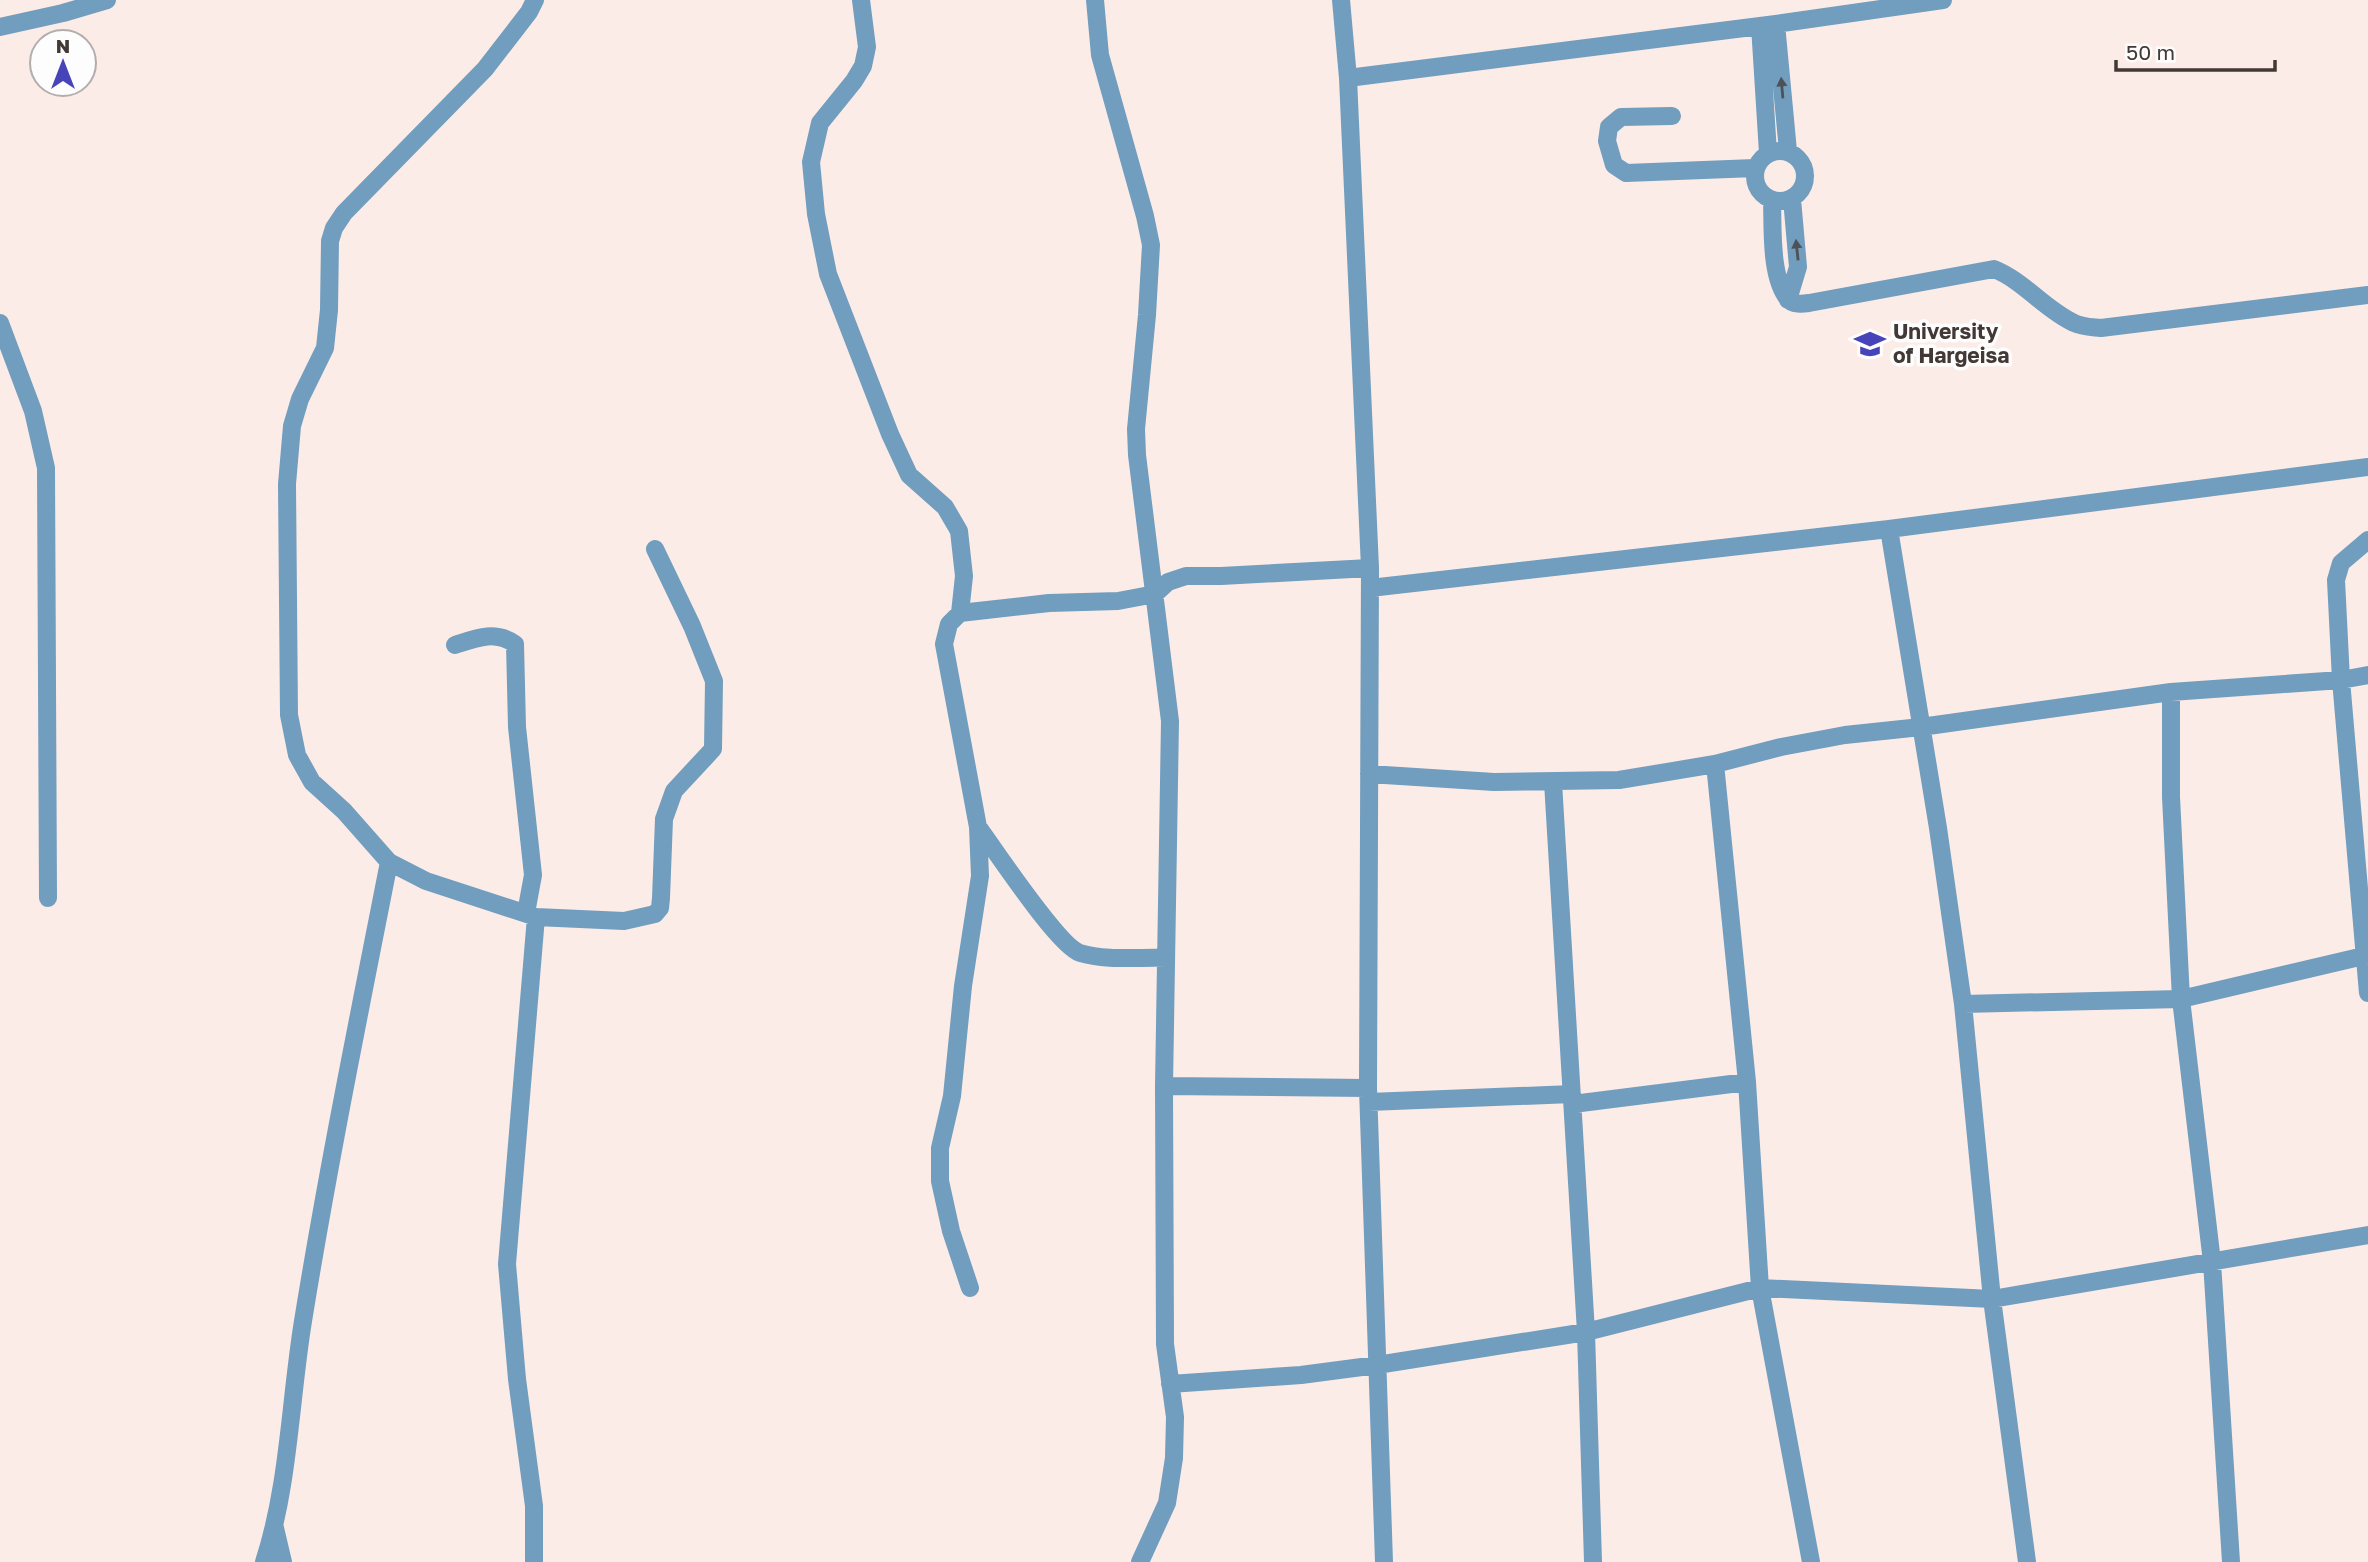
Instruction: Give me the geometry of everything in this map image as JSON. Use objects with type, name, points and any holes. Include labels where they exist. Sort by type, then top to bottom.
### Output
[{"type":"street","points":[[0,27],[107,0]]},
{"type":"street","points":[[535,0],[530,12],[485,69],[344,213],[330,240],[329,310],[325,348],[300,398],[292,426],[287,484],[289,715],[297,755],[312,782],[344,811],[389,862],[426,881],[531,915],[624,921],[655,914],[660,908],[661,898],[664,819],[674,791],[713,749],[714,681],[692,626],[655,550]]},
{"type":"street","points":[[861,0],[867,47],[863,66],[820,123],[811,162],[816,214],[828,274],[890,434],[909,475],[945,507],[959,531],[964,576],[960,613]]},
{"type":"street","points":[[1095,0],[1100,55],[1151,246],[1136,429],[1137,455],[1170,721],[1164,1086],[1165,1344],[1175,1417],[1174,1458],[1167,1503],[1140,1562]]},
{"type":"street","points":[[1341,0],[1348,78],[1370,568],[1368,1095],[1384,1562]]},
{"type":"street","points":[[1348,78],[1943,0]]},
{"type":"street","points":[[1768,25],[1788,151]]},
{"type":"street","points":[[1768,25],[1768,153]]},
{"type":"street","points":[[1672,116],[1621,117],[1609,127],[1607,141],[1614,165],[1626,173],[1755,168]]},
{"type":"street","points":[[1788,151],[1803,164],[1805,183],[1792,199],[1772,200],[1757,188],[1755,168],[1760,159],[1768,153],[1788,151]]},
{"type":"street","points":[[1788,300],[1798,267],[1792,199]]},
{"type":"street","points":[[1772,200],[1775,270],[1788,300],[1796,304],[1994,270],[2010,276],[2055,313],[2076,324],[2101,328],[2368,295]]},
{"type":"street","points":[[0,323],[33,411],[46,468],[48,898]]},
{"type":"street","points":[[1370,588],[1889,529],[2368,467]]},
{"type":"street","points":[[1889,529],[1963,1004],[1992,1299],[2027,1562]]},
{"type":"street","points":[[2368,540],[2341,562],[2336,580],[2341,680],[2368,993]]},
{"type":"street","points":[[970,1288],[951,1231],[940,1181],[940,1148],[952,1096],[962,986],[980,876],[978,827],[944,644],[948,624],[960,613],[1049,603],[1118,601],[1155,594],[1168,582],[1185,576],[1370,568]]},
{"type":"street","points":[[454,645],[484,636],[504,636],[515,644],[519,750],[533,875],[507,1264],[517,1379],[534,1506],[534,1562]]},
{"type":"street","points":[[1369,775],[1494,782],[1619,780],[1715,764],[1781,747],[1845,735],[2171,692],[2341,680],[2368,675]]},
{"type":"street","points":[[2171,692],[2171,797],[2181,999],[2212,1262],[2231,1562]]},
{"type":"street","points":[[1715,764],[1747,1082],[1760,1288],[1811,1562]]},
{"type":"street","points":[[1553,782],[1586,1332],[1593,1562]]},
{"type":"street","points":[[978,827],[1054,932],[1070,948],[1079,953],[1100,956],[1166,957]]},
{"type":"street","points":[[264,1562],[275,1528],[302,1324],[389,862]]},
{"type":"street","points":[[1963,1004],[2181,999],[2366,955]]},
{"type":"street","points":[[1164,1086],[1368,1095],[1573,1099],[1747,1082]]},
{"type":"street","points":[[1170,1384],[1301,1375],[1586,1332],[1760,1288],[1992,1299],[2368,1234]]},
{"type":"street","points":[[275,1528],[283,1562]]},
{"type":"place","name":"University of Hargeisa","points":[[1870,344]]}]
